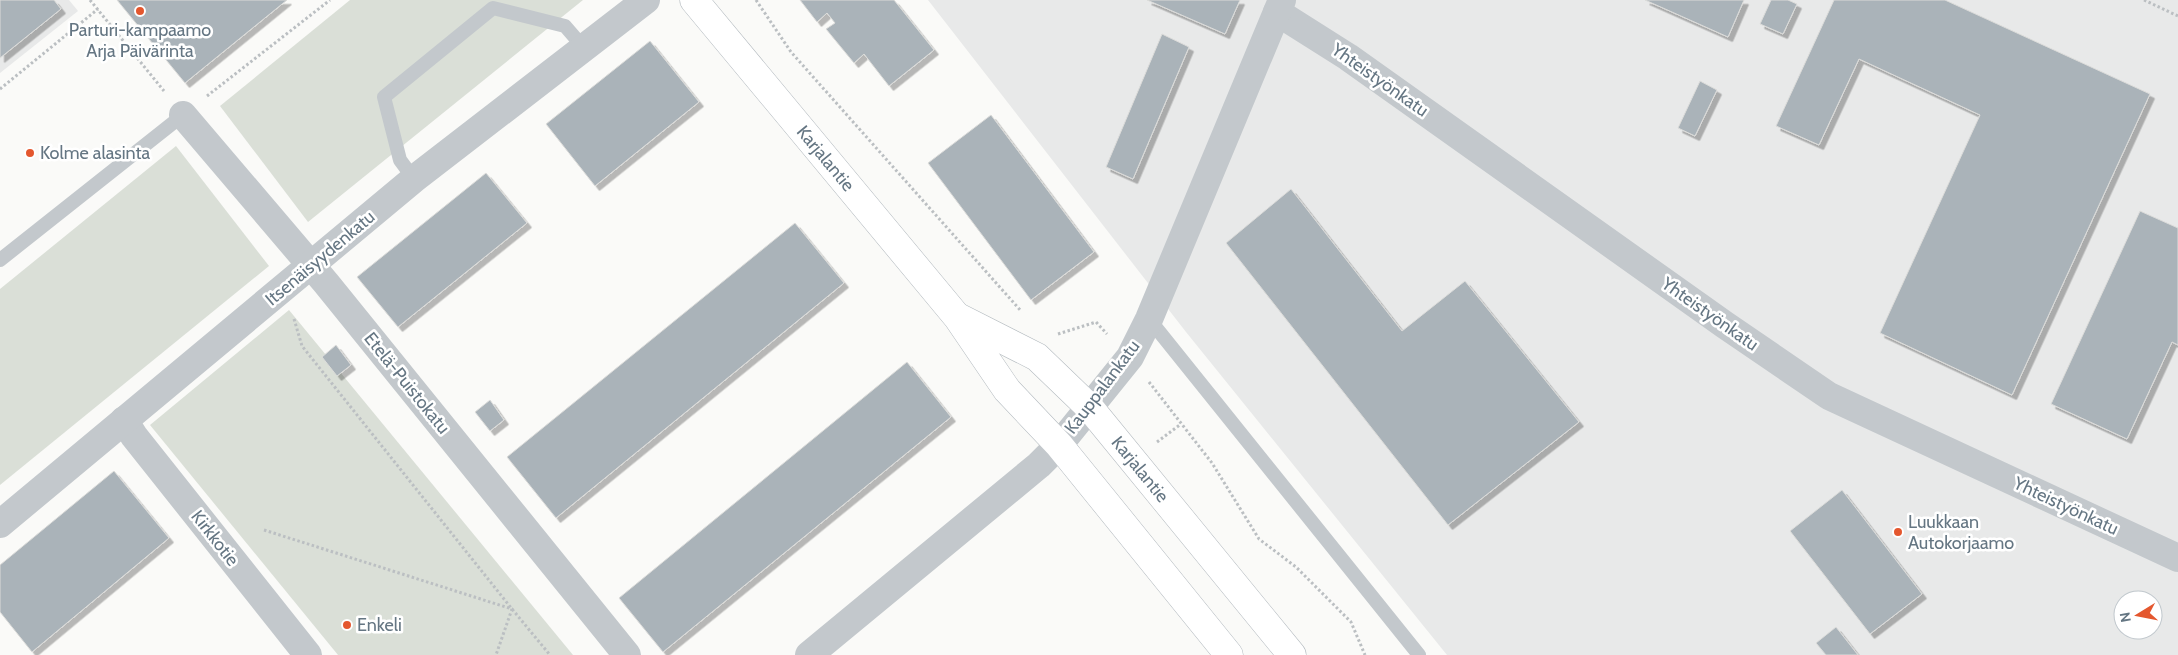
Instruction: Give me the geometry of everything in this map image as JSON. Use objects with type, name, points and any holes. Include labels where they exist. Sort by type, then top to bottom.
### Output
[{"type":"main road","name":"Karjalantie","points":[[694,0],[958,318],[1007,390],[1059,445],[1228,655]]},
{"type":"main road","name":"Karjalantie","points":[[958,318],[1037,357],[1090,408],[1292,655]]},
{"type":"street","name":"Itsenäisyydenkatu","points":[[0,524],[414,179],[646,0]]},
{"type":"street","name":"Kauppalankatu","points":[[809,655],[1039,465],[1059,445],[1130,357],[1150,319],[1279,6]]},
{"type":"street","name":"Yhteistyönkatu","points":[[1279,6],[1724,325],[1829,396],[2178,558]]},
{"type":"street","name":"Etelä-Puistokatu","points":[[192,107],[311,266],[627,655]]},
{"type":"street","name":"Kirkkotie","points":[[124,420],[134,436],[308,655]]},
{"type":"lane","points":[[414,179],[400,160],[384,97],[493,8],[565,26],[584,48]]},
{"type":"lane","points":[[0,260],[192,107]]},
{"type":"lane","points":[[1150,319],[1419,655]]},
{"type":"path","points":[[90,0],[192,107],[330,0]]},
{"type":"path","points":[[756,0],[791,52],[1021,312]]},
{"type":"path","points":[[2144,0],[2178,16]]},
{"type":"path","points":[[0,90],[98,9]]},
{"type":"path","points":[[291,310],[302,346],[550,655]]},
{"type":"path","points":[[1050,330],[1058,334],[1096,322],[1130,357],[1212,463],[1259,539],[1296,567],[1350,622],[1365,655]]},
{"type":"path","points":[[264,530],[512,609]]},
{"type":"path","points":[[496,655],[512,609]]},
{"type":"shaded area","points":[[0,0],[69,0],[78,11],[0,73]]},
{"type":"shaded area","points":[[350,0],[583,0],[308,222],[220,106]]},
{"type":"shaded area","points":[[928,0],[2178,0],[2178,655],[1447,655],[1186,332]]},
{"type":"shaded area","points":[[176,146],[269,266],[0,485],[0,289]]},
{"type":"shaded area","points":[[289,310],[573,655],[338,655],[150,425]]},
{"type":"building","points":[[0,0],[54,0],[61,9],[0,58]]},
{"type":"building","points":[[117,0],[287,0],[185,83]]},
{"type":"building","points":[[800,0],[894,0],[934,50],[889,86],[864,54],[854,63],[826,29],[835,23],[827,13],[817,22]]},
{"type":"building","points":[[1147,0],[1240,0],[1225,34]]},
{"type":"building","points":[[1645,0],[1744,0],[1728,37]]},
{"type":"building","points":[[1771,0],[1788,0],[1797,4],[1783,34],[1760,24]]},
{"type":"building","points":[[1834,0],[1945,0],[2150,94],[2012,395],[1880,333],[1980,115],[1859,59],[1819,145],[1776,126]]},
{"type":"building","points":[[1162,34],[1189,47],[1133,179],[1106,167]]},
{"type":"building","points":[[650,41],[699,102],[595,186],[546,124]]},
{"type":"building","points":[[1700,81],[1717,90],[1695,136],[1678,128]]},
{"type":"building","points":[[991,115],[1094,252],[1031,300],[928,163]]},
{"type":"building","points":[[486,173],[527,223],[398,327],[357,277]]},
{"type":"building","points":[[1291,189],[1402,331],[1465,281],[1579,422],[1448,525],[1226,243]]},
{"type":"building","points":[[2140,211],[2178,228],[2178,345],[2172,342],[2127,439],[2051,404]]},
{"type":"building","points":[[795,223],[844,283],[556,518],[507,457]]},
{"type":"building","points":[[336,345],[351,365],[337,376],[322,357]]},
{"type":"building","points":[[907,362],[951,417],[663,652],[619,598]]},
{"type":"building","points":[[490,400],[504,420],[490,431],[475,412]]},
{"type":"building","points":[[114,471],[169,538],[32,652],[0,612],[0,565]]},
{"type":"building","points":[[1842,490],[1922,594],[1870,634],[1790,531]]},
{"type":"building","points":[[1836,627],[1858,655],[1826,655],[1816,643]]},
{"type":"place","name":"Parturi-kampaamo Arja Päivärinta","points":[[140,11]]},
{"type":"place","name":"Kolme alasinta","points":[[30,153]]},
{"type":"place","name":"Luukkaan Autokorjaamo","points":[[1898,532]]},
{"type":"place","name":"Enkeli","points":[[347,625]]}]
